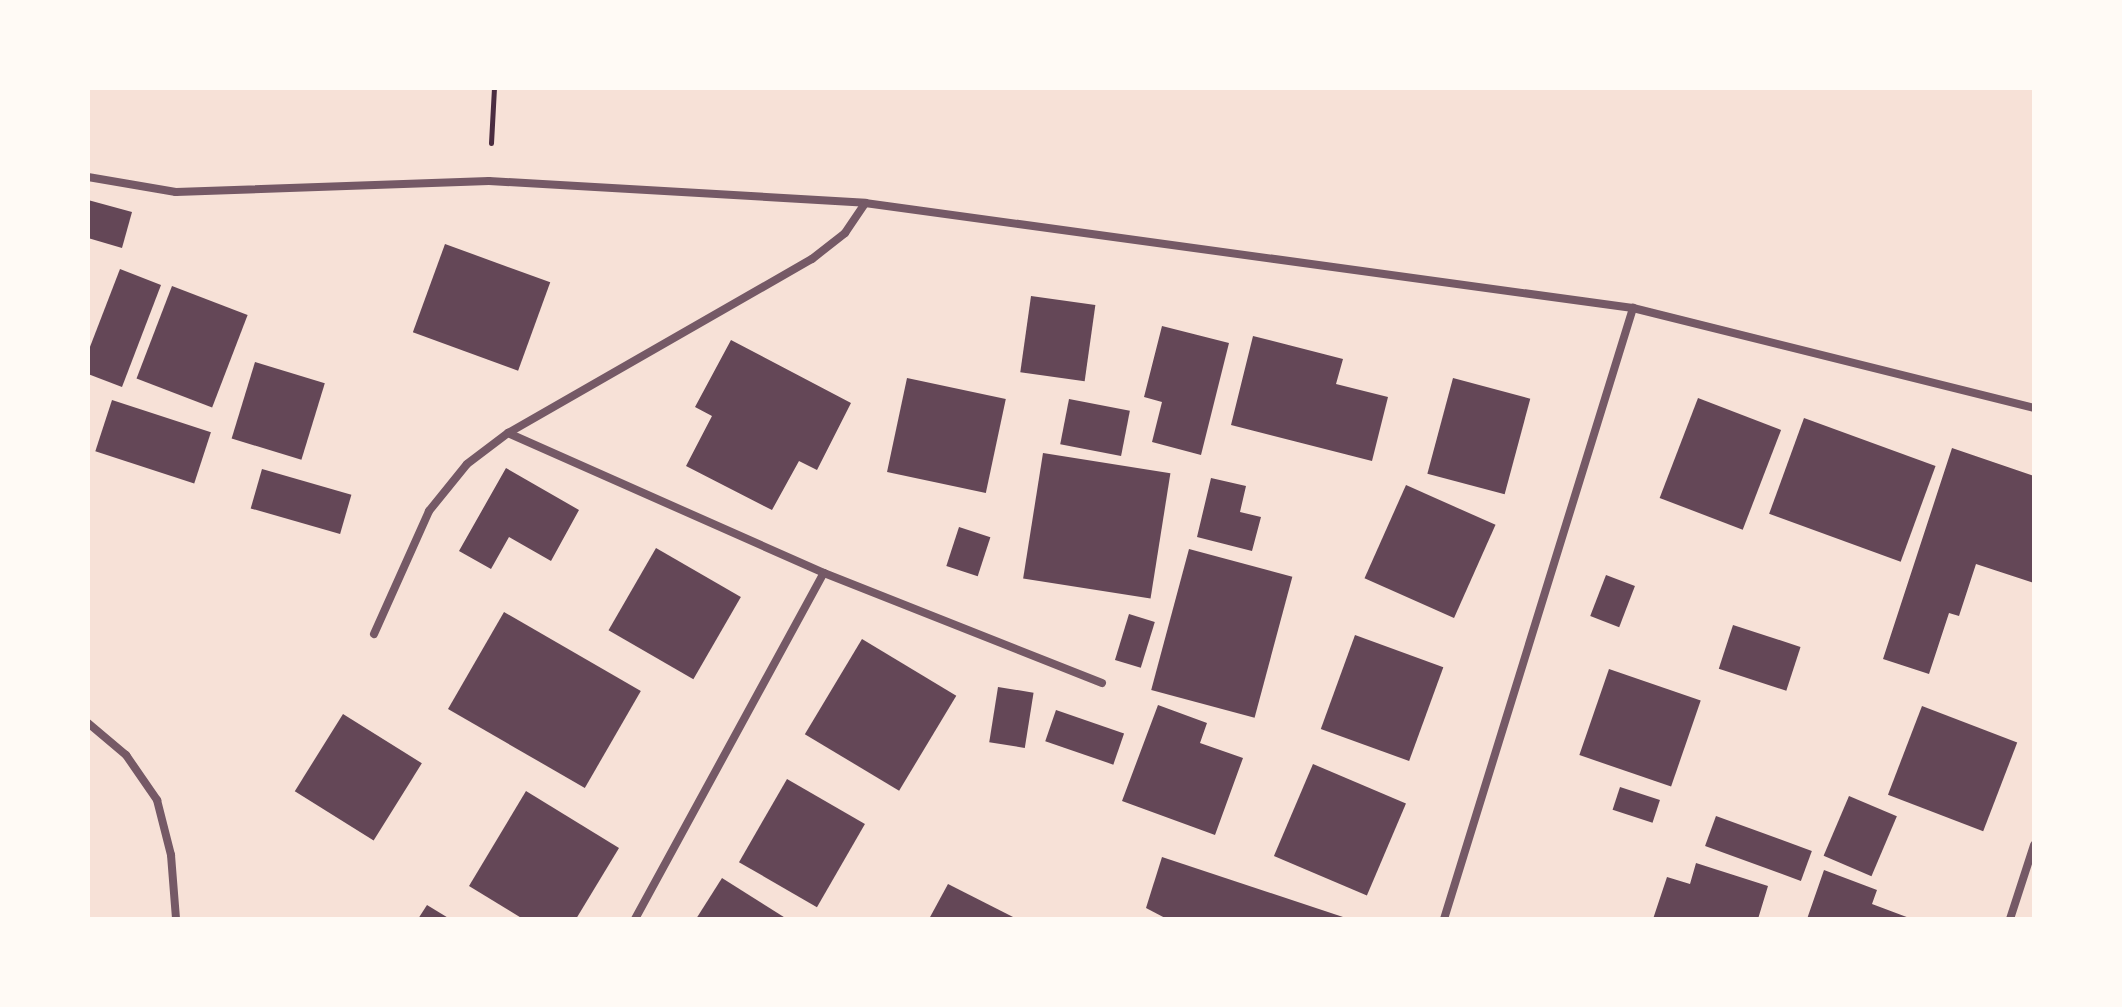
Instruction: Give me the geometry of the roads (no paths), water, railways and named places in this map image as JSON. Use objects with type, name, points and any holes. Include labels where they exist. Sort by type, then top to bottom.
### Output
[{"type":"street","points":[[88,177],[176,192],[489,181],[865,203],[1633,308],[2034,408]]},
{"type":"street","points":[[374,634],[429,511],[467,464],[508,433],[812,259],[845,233],[865,203]]},
{"type":"street","points":[[1444,919],[1633,308]]},
{"type":"street","points":[[508,433],[824,573],[1102,683]]},
{"type":"street","points":[[635,919],[824,573]]},
{"type":"street","points":[[88,723],[126,755],[157,800],[171,855],[176,919]]},
{"type":"street","points":[[2010,919],[2034,845]]}]
